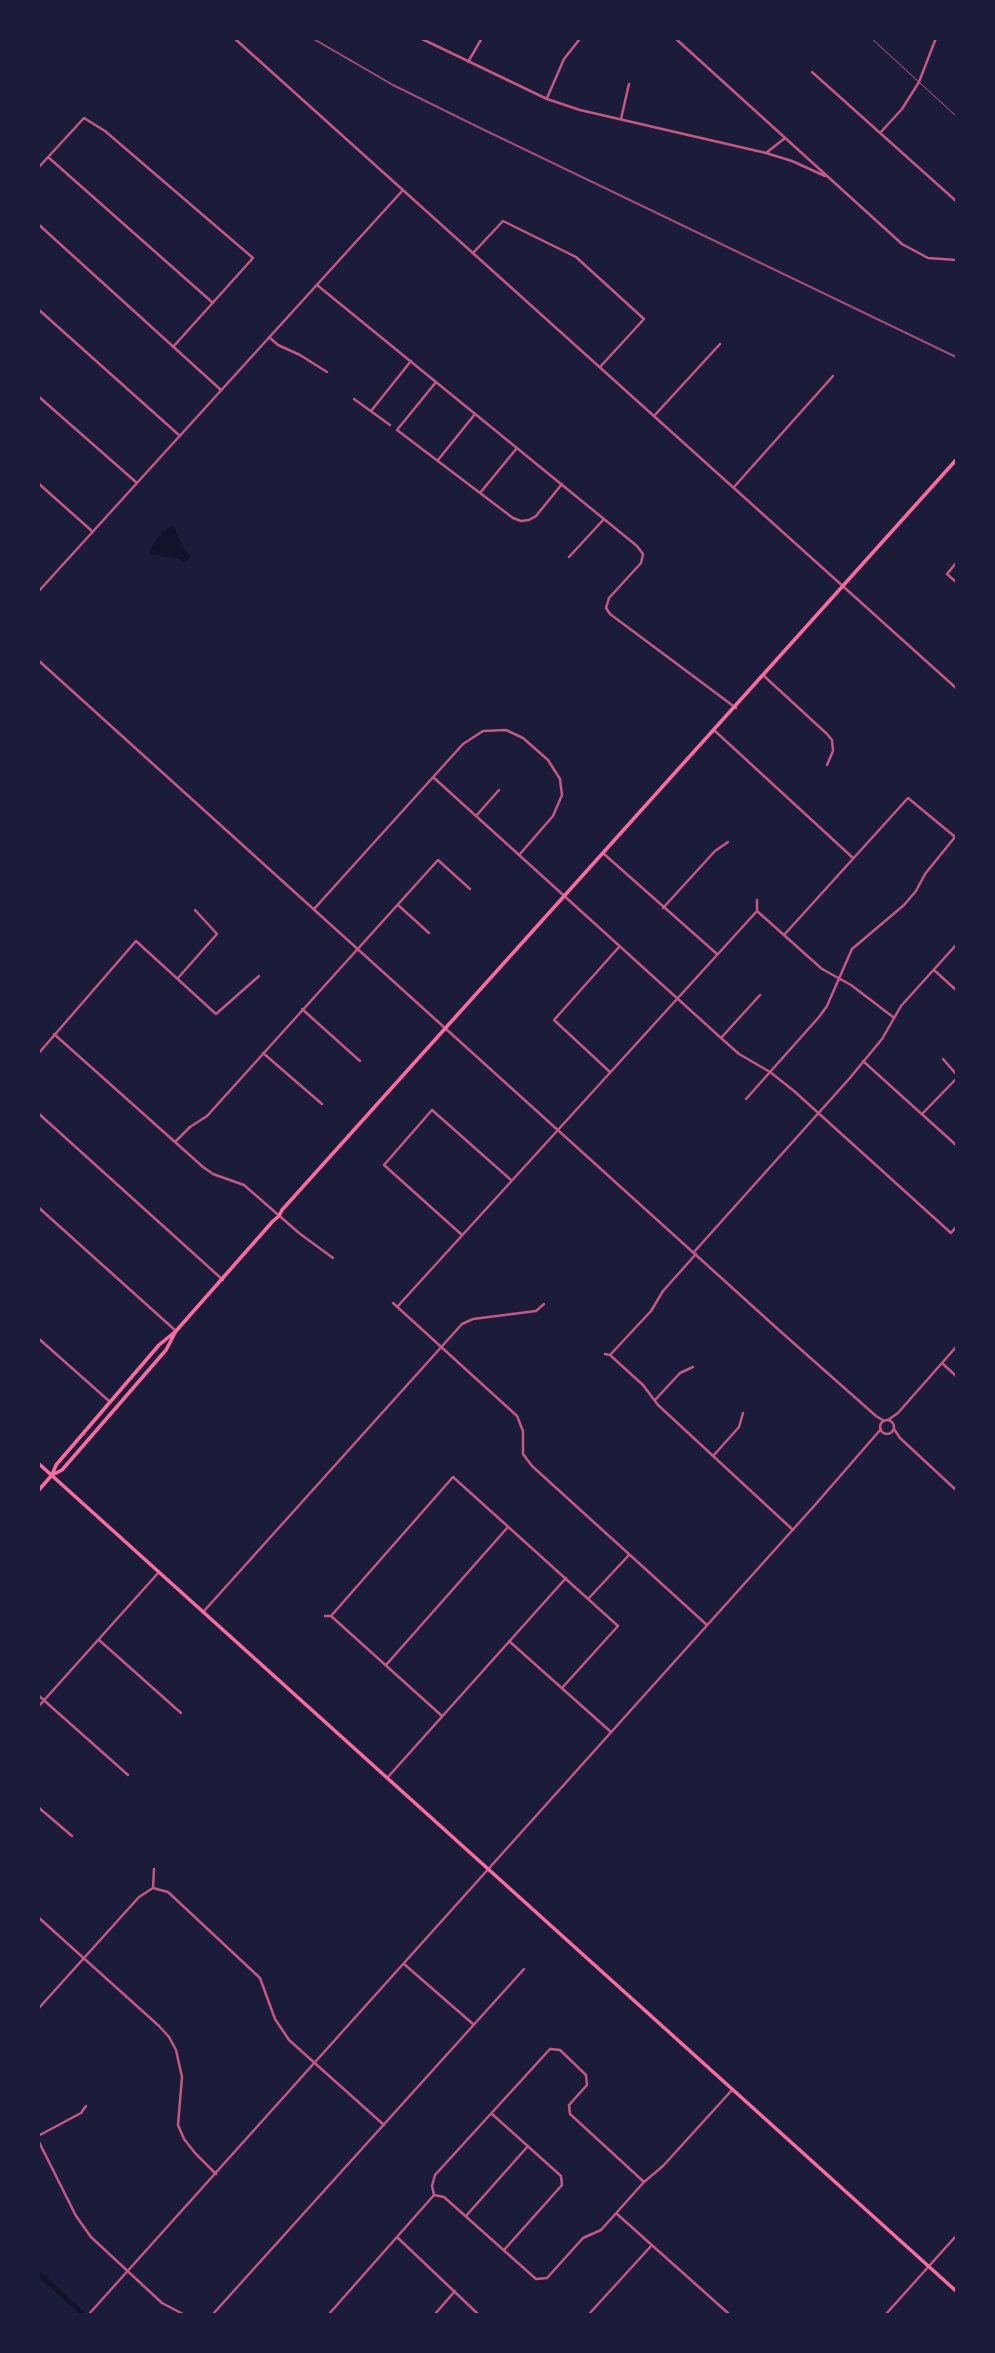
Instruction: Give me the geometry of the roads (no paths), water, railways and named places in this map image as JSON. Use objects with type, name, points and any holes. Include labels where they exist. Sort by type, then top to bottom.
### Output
[{"type":"main road","points":[[38,1491],[52,1475],[56,1465],[159,1345],[176,1331],[223,1280],[282,1210],[957,460]]},
{"type":"main road","points":[[52,1475],[62,1470],[166,1350],[176,1331]]},
{"type":"main road","points":[[38,1463],[957,2291]]},
{"type":"street","points":[[234,38],[957,688]]},
{"type":"street","points":[[420,38],[547,99],[792,160],[827,177]]},
{"type":"street","points":[[468,62],[482,38]]},
{"type":"street","points":[[675,38],[902,244],[914,253],[936,260],[957,260]]},
{"type":"street","points":[[880,133],[902,109],[919,82],[936,38]]},
{"type":"street","points":[[547,99],[564,59],[579,40]]},
{"type":"street","points":[[812,72],[957,201]]},
{"type":"street","points":[[621,119],[629,84]]},
{"type":"street","points":[[38,168],[84,118],[105,131],[253,258],[173,347]]},
{"type":"street","points":[[766,153],[785,138]]},
{"type":"street","points":[[48,157],[213,303]]},
{"type":"street","points":[[38,592],[402,190]]},
{"type":"street","points":[[473,253],[503,221],[576,257],[644,319],[600,367]]},
{"type":"street","points":[[38,224],[221,390]]},
{"type":"street","points":[[317,285],[637,546],[643,554],[640,564],[609,598],[606,608],[610,614],[736,708]]},
{"type":"street","points":[[38,309],[180,436]]},
{"type":"street","points":[[269,337],[278,345],[327,372]]},
{"type":"street","points":[[654,416],[720,344]]},
{"type":"street","points":[[371,411],[411,361]]},
{"type":"street","points":[[734,487],[833,376]]},
{"type":"street","points":[[436,382],[397,430],[513,518],[521,521],[536,516],[562,484]]},
{"type":"street","points":[[38,396],[137,483]]},
{"type":"street","points":[[354,399],[390,425]]},
{"type":"street","points":[[438,460],[475,414]]},
{"type":"street","points":[[480,493],[517,448]]},
{"type":"street","points":[[38,483],[93,532]]},
{"type":"street","points":[[569,557],[604,519]]},
{"type":"street","points":[[957,563],[947,574],[957,582]]},
{"type":"street","points":[[38,660],[876,1416],[890,1433],[900,1438]]},
{"type":"street","points":[[764,676],[832,740],[833,751],[827,765]]},
{"type":"street","points":[[314,909],[433,777],[472,736],[483,731],[496,729],[523,738],[548,760],[560,779],[562,795],[554,816],[519,855]]},
{"type":"street","points":[[715,731],[853,858]]},
{"type":"street","points":[[433,777],[739,1054],[770,1072],[951,1233],[957,1227]]},
{"type":"street","points":[[476,816],[499,790]]},
{"type":"street","points":[[746,1099],[827,1006],[852,949],[904,905],[916,891],[925,873],[956,837],[908,798],[784,935]]},
{"type":"street","points":[[663,908],[715,850],[728,842]]},
{"type":"street","points":[[604,854],[717,954]]},
{"type":"street","points":[[176,1142],[190,1127],[207,1116],[438,860],[470,889]]},
{"type":"street","points":[[397,1307],[757,911],[757,900]]},
{"type":"street","points":[[398,905],[429,933]]},
{"type":"street","points":[[178,978],[217,934],[195,911]]},
{"type":"street","points":[[757,911],[822,969],[893,1017]]},
{"type":"street","points":[[38,1054],[136,941],[216,1014],[259,976]]},
{"type":"street","points":[[610,1355],[651,1311],[663,1291],[695,1253],[819,1114],[882,1039],[893,1017],[957,945]]},
{"type":"street","points":[[610,1072],[554,1020],[620,946]]},
{"type":"street","points":[[934,970],[957,990]]},
{"type":"street","points":[[721,1038],[760,995]]},
{"type":"street","points":[[302,1009],[360,1061]]},
{"type":"street","points":[[54,1034],[203,1167],[244,1185],[333,1258]]},
{"type":"street","points":[[263,1053],[322,1104]]},
{"type":"street","points":[[922,1114],[957,1077],[943,1059]]},
{"type":"street","points":[[863,1061],[957,1145]]},
{"type":"street","points":[[462,1235],[384,1165],[432,1110],[512,1181]]},
{"type":"street","points":[[38,1113],[223,1280]]},
{"type":"street","points":[[38,1207],[176,1331]]},
{"type":"street","points":[[393,1303],[517,1416],[523,1432],[523,1454],[532,1466],[708,1626]]},
{"type":"street","points":[[204,1612],[467,1320],[536,1311],[544,1304]]},
{"type":"street","points":[[38,1338],[110,1403]]},
{"type":"street","points":[[89,2315],[885,1425],[957,1348]]},
{"type":"street","points":[[605,1354],[610,1355],[643,1385],[655,1401],[793,1530]]},
{"type":"street","points":[[942,1363],[957,1376]]},
{"type":"street","points":[[655,1401],[680,1373],[693,1367]]},
{"type":"street","points":[[714,1455],[739,1427],[743,1413]]},
{"type":"street","points":[[885,1425],[894,1429],[900,1438],[957,1490]]},
{"type":"street","points":[[890,1433],[894,1429]]},
{"type":"street","points":[[331,1616],[453,1477],[618,1626],[562,1688]]},
{"type":"street","points":[[386,1665],[508,1527]]},
{"type":"street","points":[[589,1598],[629,1555]]},
{"type":"street","points":[[38,1707],[159,1572]]},
{"type":"street","points":[[388,1777],[566,1578]]},
{"type":"street","points":[[325,1616],[331,1616],[442,1716]]},
{"type":"street","points":[[99,1640],[181,1713]]},
{"type":"street","points":[[509,1641],[612,1733]]},
{"type":"street","points":[[38,1695],[128,1775]]},
{"type":"street","points":[[38,1807],[72,1836]]},
{"type":"street","points":[[153,1888],[154,1869]]},
{"type":"street","points":[[38,2009],[139,1897],[153,1888],[168,1892],[260,1978],[281,2030],[314,2064],[384,2125]]},
{"type":"street","points":[[38,1917],[169,2038],[176,2050],[182,2077],[178,2125],[184,2139],[216,2174]]},
{"type":"street","points":[[404,1964],[474,2025]]},
{"type":"street","points":[[213,2315],[524,1969]]},
{"type":"street","points":[[434,2195],[432,2186],[435,2175],[550,2049],[560,2050],[586,2075],[587,2085],[569,2105],[570,2114],[644,2182]]},
{"type":"street","points":[[434,2195],[444,2197],[536,2279],[547,2278],[583,2238],[601,2230],[733,2090]]},
{"type":"street","points":[[86,2106],[81,2113],[38,2138],[76,2216],[91,2237],[162,2303],[183,2315]]},
{"type":"street","points":[[491,2113],[561,2176],[562,2185],[504,2250]]},
{"type":"street","points":[[466,2216],[528,2146]]},
{"type":"street","points":[[329,2315],[434,2195]]},
{"type":"street","points":[[616,2213],[729,2315]]},
{"type":"street","points":[[886,2315],[957,2236]]},
{"type":"street","points":[[398,2238],[478,2315]]},
{"type":"street","points":[[589,2315],[652,2245]]},
{"type":"street","points":[[435,2315],[455,2291]]},
{"type":"lane","points":[[871,38],[957,116]]},
{"type":"waterway","points":[[38,2273],[82,2313]]},
{"type":"railway","points":[[312,38],[393,85],[956,357]]}]
